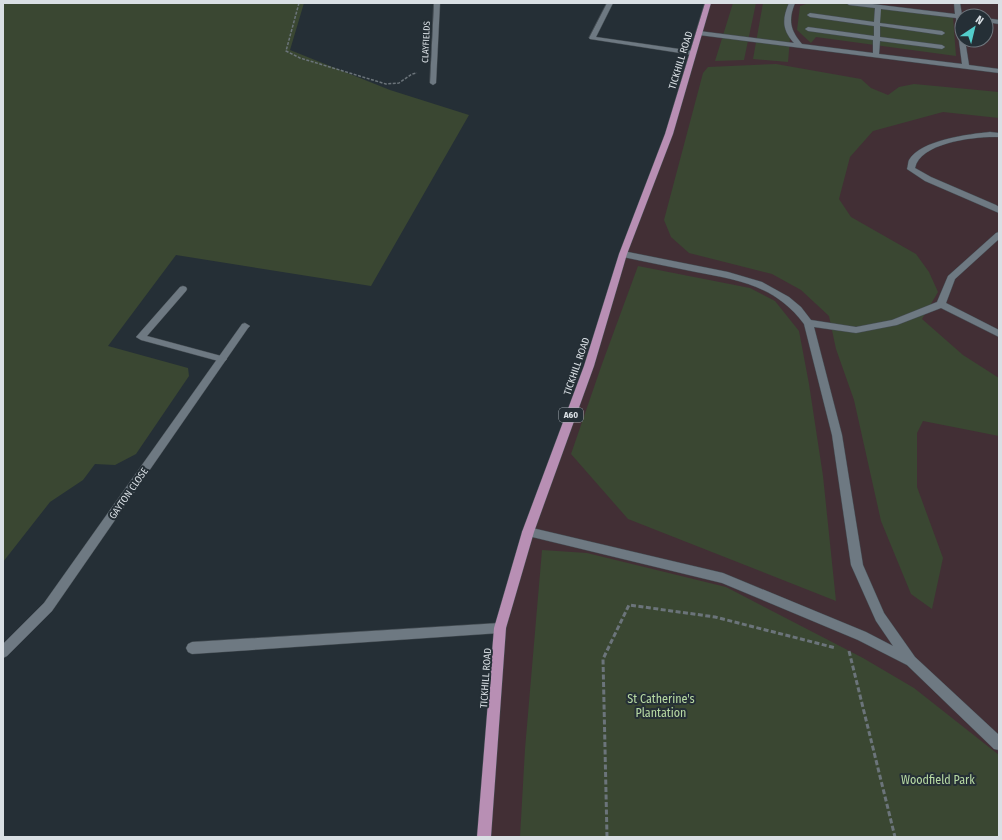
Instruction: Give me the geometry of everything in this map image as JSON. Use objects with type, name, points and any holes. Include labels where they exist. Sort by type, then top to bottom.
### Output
[{"type":"main road","name":"TICKHILL ROAD","points":[[484,837],[500,628],[528,532],[589,366],[623,254],[669,134],[708,3]]},
{"type":"street","name":"CLAYFIELDS","points":[[433,83],[438,3]]},
{"type":"street","points":[[610,3],[592,38],[693,53]]},
{"type":"street","points":[[792,3],[786,26],[788,34],[799,45]]},
{"type":"street","points":[[849,3],[954,16]]},
{"type":"street","points":[[876,55],[878,7]]},
{"type":"street","points":[[810,15],[942,33]]},
{"type":"street","points":[[808,28],[942,47]]},
{"type":"street","points":[[699,32],[999,71]]},
{"type":"street","points":[[963,48],[966,67]]},
{"type":"street","points":[[999,135],[963,138],[940,144],[922,151],[913,158],[910,164],[911,169],[928,179],[993,206],[999,211]]},
{"type":"street","points":[[808,323],[856,330],[894,323],[941,304],[951,278],[999,235]]},
{"type":"street","points":[[623,254],[737,277],[760,284],[782,296],[801,310],[808,323],[837,435],[857,565],[880,617],[911,660],[999,744]]},
{"type":"street","points":[[183,288],[140,337],[222,359]]},
{"type":"street","points":[[941,304],[999,334]]},
{"type":"street","name":"GAYTON CLOSE","points":[[3,652],[48,607],[245,326]]},
{"type":"street","points":[[528,532],[723,578],[862,636],[911,660]]},
{"type":"street","points":[[192,648],[500,628]]},
{"type":"path","points":[[299,3],[286,51],[300,58],[386,84],[399,83],[412,74],[434,71]]},
{"type":"path","points":[[607,837],[603,659],[629,605],[716,617],[849,651],[895,837]]},
{"type":"shaded area","points":[[708,3],[999,3],[999,837],[484,837],[500,628],[623,254],[669,134]]},
{"type":"green space","points":[[3,3],[304,3],[290,50],[390,90],[469,115],[371,286],[176,255],[108,346],[188,368],[189,376],[136,454],[115,465],[95,464],[83,480],[50,502],[3,562]]},
{"type":"green space","points":[[733,3],[756,3],[744,60],[715,61]]},
{"type":"green space","points":[[763,3],[793,3],[788,62],[753,59]]},
{"type":"green space","points":[[809,3],[845,3],[953,17],[954,48],[955,48],[956,56],[816,37],[811,43],[797,30],[800,6]]},
{"type":"green space","points":[[776,64],[861,79],[871,88],[888,95],[899,87],[914,84],[999,92],[999,118],[943,112],[873,131],[850,157],[839,199],[851,217],[916,254],[929,272],[938,292],[922,319],[963,355],[999,378],[999,436],[923,421],[917,433],[917,487],[943,558],[932,609],[911,594],[881,521],[854,400],[836,349],[829,316],[801,290],[772,274],[689,253],[671,237],[664,220],[703,73],[708,67]]},
{"type":"green space","points":[[638,266],[750,288],[775,301],[799,331],[809,384],[823,476],[836,601],[628,519],[571,454]]},
{"type":"green space","name":"St Catherine's Plantation","points":[[542,550],[587,553],[726,587],[863,658],[914,688],[999,755],[999,837],[520,837],[525,749]]},
{"type":"park label","name":"Woodfield Park","points":[[938,780]]}]
